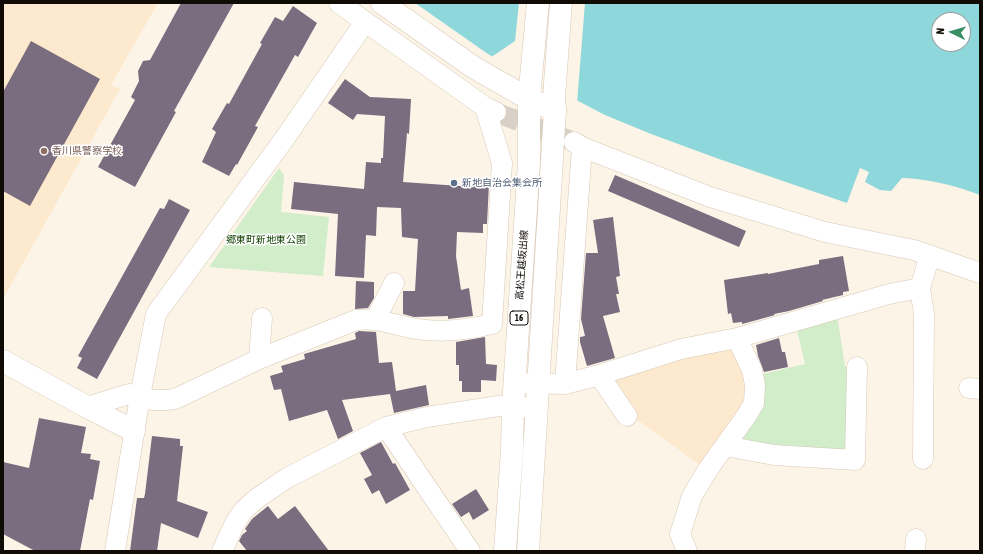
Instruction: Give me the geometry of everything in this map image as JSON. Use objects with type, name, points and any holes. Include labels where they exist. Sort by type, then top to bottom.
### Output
[{"type":"main road","points":[[382,3],[473,67],[554,104]]},
{"type":"main road","name":"高松王越坂出線","points":[[505,551],[529,162],[530,92],[538,3]]},
{"type":"main road","name":"16","points":[[528,551],[561,3]]},
{"type":"main road","points":[[3,360],[87,407],[134,431]]},
{"type":"street","points":[[87,407],[129,394],[153,400],[175,399],[259,359],[356,320],[367,318],[416,329],[435,331],[454,331],[492,324],[502,163],[492,110],[339,3]]},
{"type":"street","points":[[115,551],[140,396],[156,314],[285,138],[365,22]]},
{"type":"street","points":[[565,384],[578,144],[710,197],[825,232],[914,250],[980,273]]},
{"type":"street","points":[[922,459],[924,314],[920,288],[930,255]]},
{"type":"street","points":[[375,320],[394,283]]},
{"type":"street","points":[[515,383],[565,384],[599,376],[681,349],[737,338],[889,294],[920,288]]},
{"type":"street","points":[[259,359],[262,318]]},
{"type":"street","points":[[687,551],[680,534],[692,496],[709,468],[754,403],[755,385],[752,370],[737,338]]},
{"type":"street","points":[[725,446],[774,455],[855,460],[858,367]]},
{"type":"street","points":[[599,376],[627,416]]},
{"type":"street","points":[[222,551],[235,523],[243,511],[256,499],[287,478],[386,427],[427,417],[499,406],[536,408]]},
{"type":"street","points":[[386,427],[470,551]]},
{"type":"shaded area","name":"香川県警察学校","points":[[3,3],[158,3],[111,85],[120,89],[3,299]]},
{"type":"shaded area","points":[[727,346],[736,352],[749,396],[704,468],[632,416],[615,391],[616,376]]},
{"type":"green space","name":"郷東町新地東公園","points":[[279,168],[284,175],[281,212],[329,217],[323,276],[209,267]]},
{"type":"green space","points":[[837,314],[845,367],[855,366],[853,456],[734,444],[762,374],[805,364],[796,326]]},
{"type":"water","points":[[415,3],[980,3],[980,195],[941,183],[902,178],[891,191],[880,190],[865,182],[869,172],[860,168],[847,203],[719,159],[605,115],[488,54]]},
{"type":"pier","points":[[519,3],[585,3],[577,103],[490,58],[515,41]]},
{"type":"building","points":[[181,3],[234,3],[174,111],[176,112],[135,187],[98,167],[135,100],[131,97],[139,81],[138,71],[143,61],[150,60]]},
{"type":"building","points":[[293,6],[317,23],[298,57],[295,55],[255,126],[258,127],[237,165],[236,164],[229,176],[202,162],[216,132],[212,129],[227,103],[229,104],[275,17],[283,21]]},
{"type":"building","points":[[31,41],[100,79],[30,206],[3,191],[3,92]]},
{"type":"building","points":[[345,79],[370,97],[411,99],[409,134],[407,133],[403,182],[474,187],[474,182],[489,183],[487,224],[483,224],[483,233],[457,232],[456,256],[461,290],[469,288],[473,316],[448,319],[448,316],[414,317],[403,314],[403,291],[415,291],[418,239],[402,237],[401,208],[377,207],[376,236],[366,235],[364,278],[335,276],[338,214],[291,209],[294,182],[364,189],[366,162],[381,163],[381,158],[383,158],[385,116],[357,114],[353,120],[328,103]]},
{"type":"building","points":[[615,175],[746,231],[739,247],[608,191]]},
{"type":"building","points":[[169,199],[190,210],[97,379],[77,368],[82,358],[78,356],[160,208],[164,209]]},
{"type":"building","points":[[613,217],[620,276],[616,277],[619,294],[616,294],[620,312],[603,316],[615,358],[587,366],[580,342],[580,337],[585,336],[581,319],[586,253],[598,253],[593,220]]},
{"type":"building","points":[[843,256],[849,291],[843,292],[843,295],[742,324],[742,322],[733,323],[731,313],[728,314],[724,280],[768,274],[819,264],[819,260]]},
{"type":"building","points":[[356,281],[374,282],[374,298],[368,308],[355,309]]},
{"type":"building","points":[[359,331],[376,332],[379,363],[392,362],[396,391],[426,385],[429,405],[394,413],[390,394],[342,400],[353,431],[338,439],[327,410],[289,421],[281,389],[274,390],[270,376],[283,372],[281,366],[305,359],[304,354],[356,339],[355,333]]},
{"type":"building","points":[[485,337],[486,364],[497,365],[496,381],[481,380],[481,392],[462,392],[462,381],[459,381],[459,365],[456,365],[456,342]]},
{"type":"building","points":[[779,338],[782,352],[785,352],[788,367],[764,372],[758,356],[756,345]]},
{"type":"building","points":[[39,418],[86,427],[81,453],[91,454],[90,459],[100,461],[93,500],[90,499],[80,551],[35,551],[3,534],[3,462],[29,468]]},
{"type":"building","points":[[152,436],[180,439],[180,446],[183,446],[177,501],[208,512],[198,538],[161,523],[157,551],[130,551],[137,498],[144,498],[145,494]]},
{"type":"building","points":[[381,442],[410,490],[386,504],[379,490],[372,494],[364,479],[372,475],[360,453]]},
{"type":"building","points":[[476,489],[489,510],[473,520],[469,512],[461,517],[452,504]]},
{"type":"building","points":[[268,506],[278,519],[295,506],[329,551],[247,551],[239,541],[242,535],[247,531],[245,529],[252,519]]},
{"type":"tunnel","points":[[500,114],[569,140]]},
{"type":"place","name":"香川県警察学校","points":[[44,151]]},
{"type":"place","name":"新地自治会集会所","points":[[454,183]]}]
